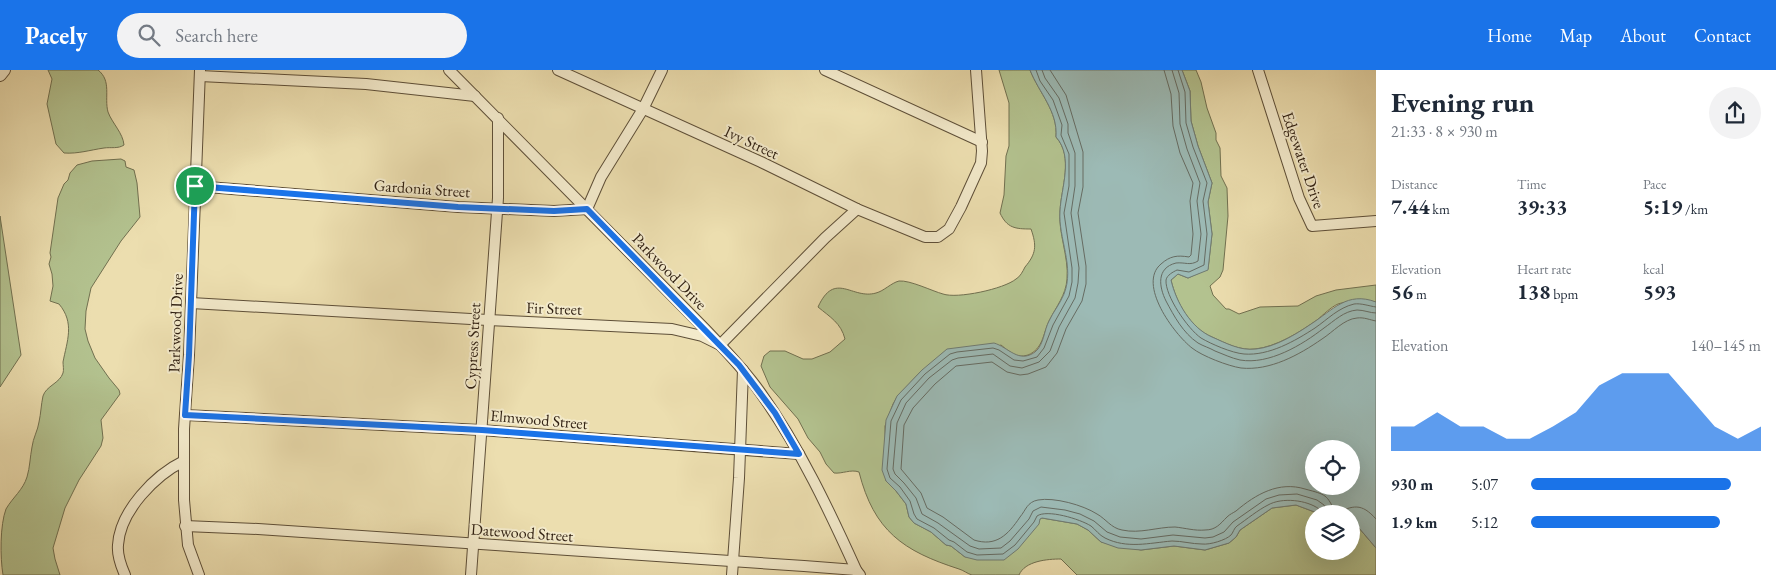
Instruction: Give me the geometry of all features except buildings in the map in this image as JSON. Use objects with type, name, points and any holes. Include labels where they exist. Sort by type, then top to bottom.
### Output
[{"type":"street","points":[[0,75],[4,70]]},
{"type":"street","name":"Parkwood Drive","points":[[449,70],[743,370],[775,413],[799,454],[858,573]]},
{"type":"street","name":"Ivy Street","points":[[558,70],[857,209],[925,237],[936,238],[949,229],[962,207],[981,163],[982,142]]},
{"type":"street","points":[[587,209],[601,177],[643,109],[662,70]]},
{"type":"street","points":[[826,70],[982,142],[976,70]]},
{"type":"street","name":"Edgewater Drive","points":[[1258,70],[1299,198],[1312,226],[1376,221]]},
{"type":"street","points":[[200,73],[366,84],[475,96]]},
{"type":"street","name":"Parkwood Drive","points":[[198,575],[188,545],[185,526],[184,462],[200,73]]},
{"type":"street","name":"Cypress Street","points":[[471,575],[497,208],[498,118]]},
{"type":"street","name":"Gardonia Street","points":[[195,186],[458,207],[554,211],[587,209]]},
{"type":"street","points":[[720,345],[825,238],[857,209]]},
{"type":"street","name":"Fir Street","points":[[191,302],[672,329],[702,336],[720,345]]},
{"type":"street","points":[[732,575],[743,370]]},
{"type":"street","name":"Elmwood Street","points":[[185,415],[482,430],[799,454]]},
{"type":"street","points":[[125,575],[118,545],[128,514],[136,502],[161,475],[168,469],[184,462]]},
{"type":"street","name":"Datewood Street","points":[[185,526],[733,561],[858,573]]},
{"type":"green space","points":[[48,70],[98,70],[105,79],[108,112],[122,136],[124,145],[64,153],[56,144],[47,104],[52,79]]},
{"type":"green space","points":[[999,70],[1030,70],[1051,110],[1056,128],[1056,137],[1064,154],[1065,173],[1060,219],[1067,271],[1066,285],[1063,296],[1049,321],[1042,341],[1033,352],[1020,356],[1010,352],[1001,345],[922,370],[897,397],[885,426],[886,481],[906,504],[909,517],[914,523],[931,532],[946,545],[951,546],[965,557],[1042,518],[1077,524],[1088,530],[1101,542],[1141,550],[1174,546],[1205,550],[1229,543],[1240,530],[1272,508],[1296,505],[1305,508],[1305,560],[1360,560],[1360,529],[1376,548],[1376,575],[1077,575],[1061,559],[1043,560],[1031,564],[1022,570],[1019,575],[972,575],[922,555],[907,546],[882,524],[865,492],[859,472],[834,473],[826,464],[820,452],[808,438],[798,419],[770,387],[761,366],[764,356],[770,351],[785,351],[803,359],[812,359],[830,352],[845,339],[838,324],[818,307],[824,296],[837,288],[867,294],[882,291],[893,283],[904,281],[938,293],[959,295],[1002,286],[1010,283],[1021,274],[1034,250],[1035,245],[1031,229],[1012,227],[1000,213],[1004,195],[1006,156],[1009,146],[1009,103]]},
{"type":"green space","points":[[1182,70],[1196,70],[1201,82],[1207,108],[1216,133],[1216,140],[1220,148],[1221,176],[1227,188],[1228,216],[1223,270],[1220,277],[1210,286],[1213,295],[1226,309],[1239,314],[1260,307],[1298,306],[1316,296],[1336,290],[1376,285],[1376,302],[1357,301],[1338,304],[1310,325],[1288,338],[1263,348],[1255,349],[1238,348],[1222,342],[1204,333],[1191,321],[1176,297],[1171,280],[1178,274],[1188,278],[1208,269],[1212,234],[1208,202],[1212,183],[1191,121],[1190,91]]},
{"type":"green space","points":[[121,159],[125,161],[126,167],[134,170],[140,217],[121,241],[91,288],[86,311],[85,329],[95,358],[120,394],[101,420],[103,438],[101,446],[79,480],[65,508],[53,548],[60,575],[3,575],[1,541],[4,516],[6,509],[23,486],[27,477],[43,396],[63,372],[68,339],[67,318],[64,311],[59,304],[50,301],[53,286],[49,264],[58,198],[70,173],[77,165],[92,161]]},
{"type":"green space","points":[[0,216],[21,355],[0,387]]},
{"type":"water","points":[[1030,70],[1182,70],[1190,91],[1191,121],[1212,183],[1208,202],[1212,234],[1208,270],[1188,278],[1178,274],[1171,280],[1181,305],[1191,321],[1204,333],[1239,348],[1263,348],[1292,336],[1348,300],[1366,299],[1376,302],[1376,548],[1360,529],[1360,505],[1305,505],[1305,508],[1296,505],[1272,508],[1240,530],[1229,543],[1205,550],[1174,546],[1141,550],[1118,548],[1101,542],[1088,530],[1077,524],[1042,518],[1018,549],[1004,560],[977,560],[965,557],[951,546],[946,545],[931,532],[914,523],[909,517],[906,504],[886,481],[882,470],[886,420],[897,396],[922,370],[947,349],[994,343],[1019,355],[1024,356],[1035,352],[1064,294],[1068,273],[1061,232],[1060,211],[1065,163],[1061,145],[1056,137],[1054,119]]},
{"type":"route","points":[[195,186],[458,207],[554,211],[587,209],[739,365],[775,413],[799,454],[482,430],[185,415],[195,186]]}]
